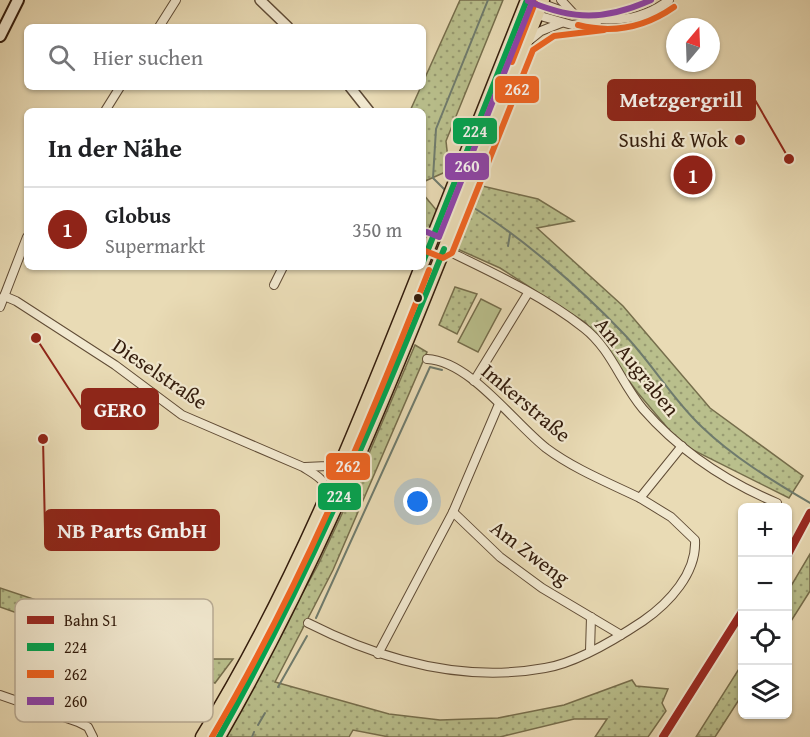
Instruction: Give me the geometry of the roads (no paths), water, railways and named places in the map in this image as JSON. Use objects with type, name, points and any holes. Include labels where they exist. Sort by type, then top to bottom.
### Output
[{"type":"main road","points":[[0,36],[18,0]]},
{"type":"main road","points":[[219,737],[288,607],[346,489],[444,249],[454,224],[539,5],[526,5],[440,219],[427,242],[444,249]]},
{"type":"main road","points":[[213,719],[270,618],[328,493],[420,270]]},
{"type":"main road","points":[[202,737],[211,722]]},
{"type":"street","points":[[161,24],[176,0]]},
{"type":"street","points":[[260,0],[285,24]]},
{"type":"street","points":[[561,0],[576,15]]},
{"type":"street","points":[[525,45],[541,31],[562,23],[588,24],[628,19],[654,10],[669,0]]},
{"type":"street","points":[[539,5],[602,21]]},
{"type":"street","points":[[539,5],[562,23]]},
{"type":"street","points":[[107,108],[118,90]]},
{"type":"street","points":[[352,90],[367,108]]},
{"type":"street","points":[[0,307],[24,245]]},
{"type":"street","name":"Am Augraben","points":[[444,249],[528,293],[585,328],[613,360],[642,408],[681,446],[725,478],[777,502]]},
{"type":"street","points":[[274,285],[282,270]]},
{"type":"street","points":[[474,381],[528,293]]},
{"type":"street","name":"Dieselstraße","points":[[4,297],[16,301],[88,348],[182,415],[303,467],[319,477],[326,485],[328,493]]},
{"type":"street","name":"Imkerstraße","points":[[308,623],[378,654],[423,666],[493,674],[547,668],[590,651],[652,615],[684,579],[696,550],[695,540],[679,525],[640,498],[588,473],[547,448],[474,381],[443,360],[427,359]]},
{"type":"street","points":[[378,654],[453,512],[499,404]]},
{"type":"street","points":[[640,498],[681,446]]},
{"type":"street","points":[[303,467],[327,466],[344,456]]},
{"type":"street","name":"Am Zweng","points":[[453,512],[500,557],[542,588],[621,635]]},
{"type":"street","points":[[590,651],[591,617]]},
{"type":"street","points":[[0,695],[15,700]]},
{"type":"street","points":[[78,722],[88,727],[93,737]]},
{"type":"waterway","points":[[446,191],[433,178],[436,129],[488,0]]},
{"type":"waterway","points":[[466,203],[508,231],[588,298],[633,345],[681,405],[714,438],[754,468],[810,503]]},
{"type":"waterway","points":[[508,246],[510,234]]},
{"type":"waterway","points":[[316,618],[430,367],[442,370]]},
{"type":"waterway","points":[[278,687],[307,636]]},
{"type":"waterway","points":[[258,725],[265,713]]},
{"type":"waterway","points":[[252,737],[254,732]]},
{"type":"rail line","name":"S1","points":[[792,547],[810,513]]},
{"type":"rail line","name":"S1","points":[[663,737],[738,618]]},
{"type":"place","name":"Sushi & Wok","points":[[740,140]]},
{"type":"place","name":"Metzgergrill","points":[[789,159]]},
{"type":"place","name":"Globus","points":[[693,175]]},
{"type":"place","name":"GERO","points":[[36,338]]},
{"type":"place","name":"NB Parts GmbH","points":[[43,439]]}]
